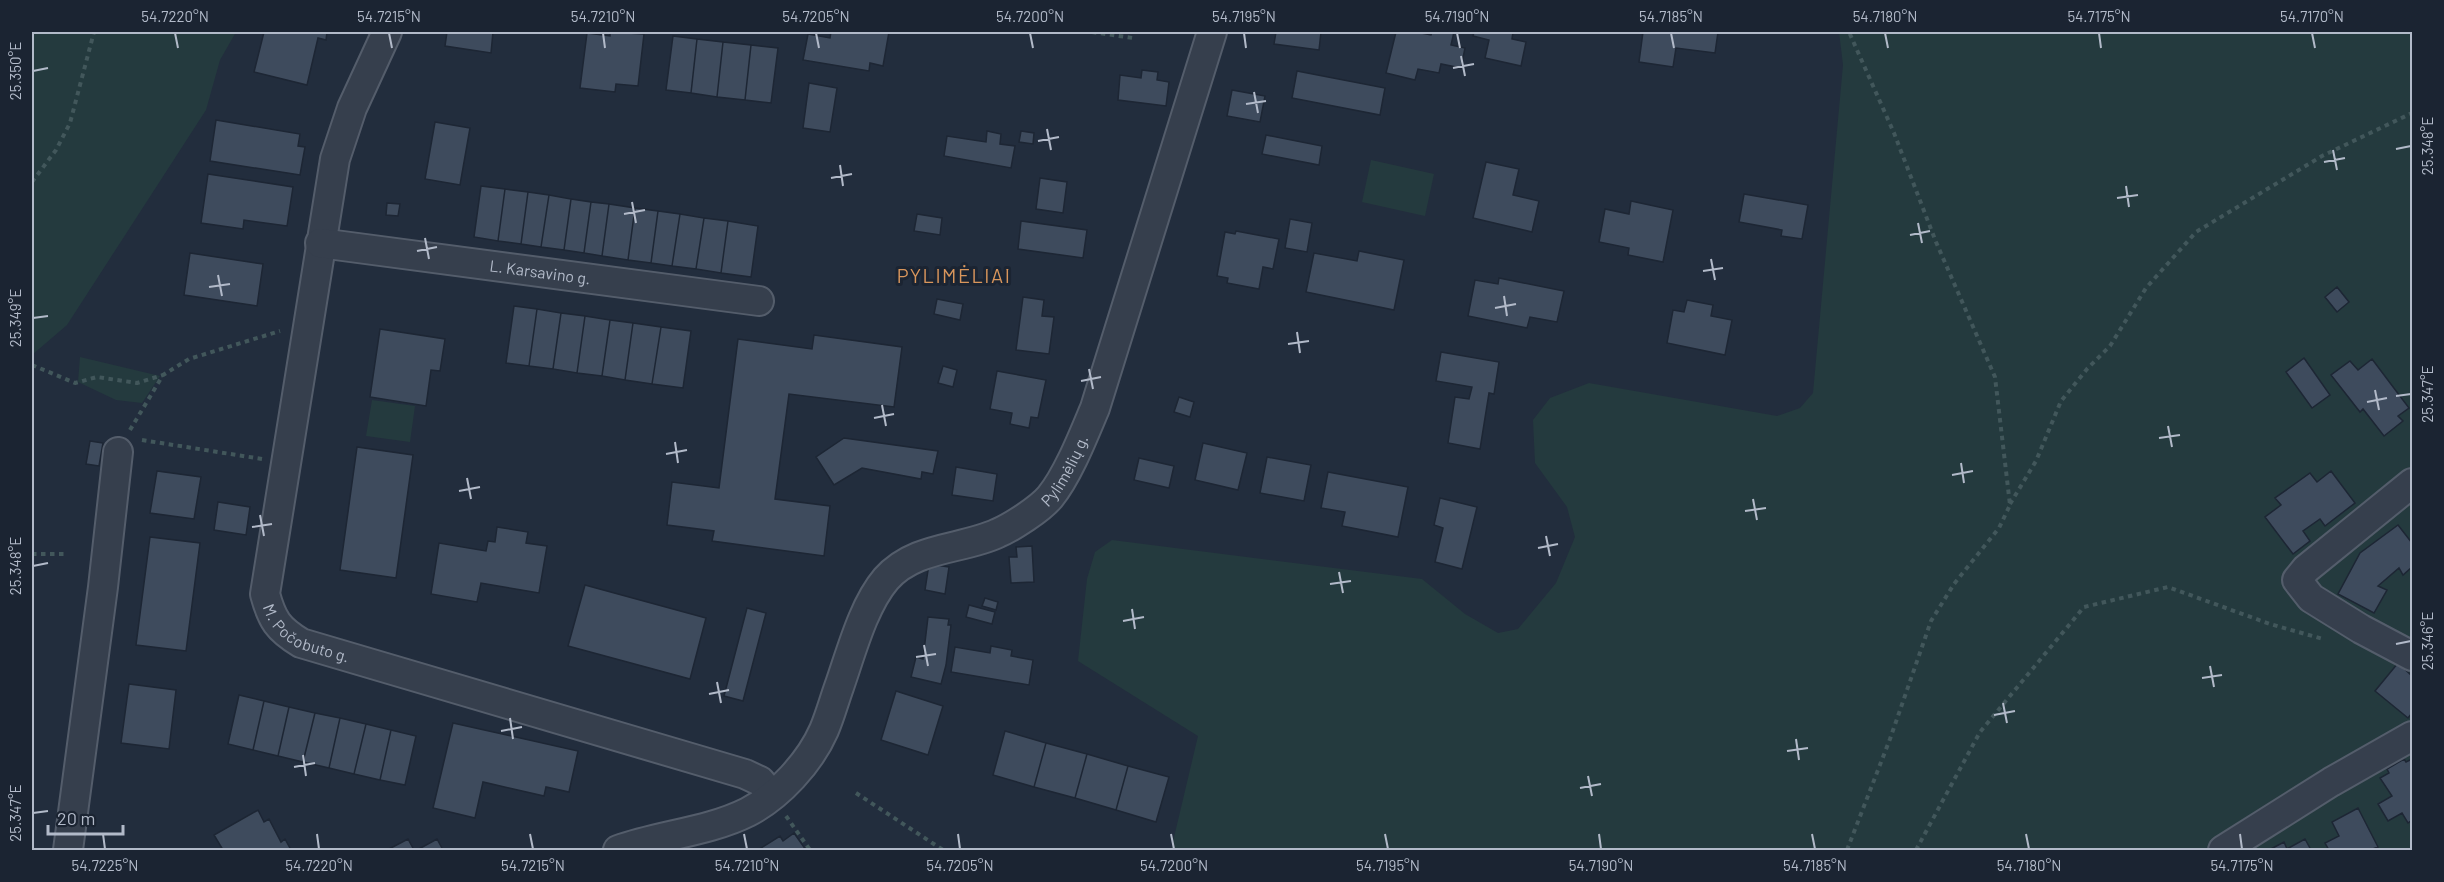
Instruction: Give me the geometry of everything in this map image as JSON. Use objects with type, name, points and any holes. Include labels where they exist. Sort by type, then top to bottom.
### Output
[{"type":"street","name":"M. Počobuto g.","points":[[387,32],[352,108],[335,159],[265,594],[270,614],[283,632],[301,643],[745,774],[760,781],[772,795]]},
{"type":"street","name":"Pylimėlių g.","points":[[618,850],[747,813],[772,795],[808,757],[823,731],[872,600],[887,578],[904,564],[927,554],[998,534],[1050,497],[1076,450],[1095,408],[1212,32]]},
{"type":"street","name":"L. Karsavino g.","points":[[320,243],[759,301]]},
{"type":"street","points":[[68,850],[122,445]]},
{"type":"street","points":[[2412,483],[2306,569],[2297,580],[2311,598],[2361,629],[2412,656]]},
{"type":"street","points":[[2223,850],[2331,782],[2412,736]]},
{"type":"path","points":[[32,182],[56,150],[70,123],[94,32]]},
{"type":"path","points":[[1092,32],[1133,38]]},
{"type":"path","points":[[1849,32],[1894,133],[1936,242],[1995,376],[2010,505]]},
{"type":"path","points":[[1847,850],[1890,739],[1930,621],[1954,584],[1999,528],[2036,461],[2061,401],[2087,369],[2110,346],[2146,288],[2196,232],[2322,156],[2412,113]]},
{"type":"path","points":[[32,365],[75,383],[98,377],[136,383],[163,375],[189,358],[275,331],[306,332]]},
{"type":"path","points":[[163,375],[122,445],[286,462]]},
{"type":"path","points":[[32,554],[66,555]]},
{"type":"path","points":[[1916,850],[1980,732],[2084,607],[2168,587],[2270,624]]},
{"type":"path","points":[[856,792],[943,850]]},
{"type":"path","points":[[772,795],[810,850]]},
{"type":"green space","points":[[32,32],[236,32],[220,60],[206,110],[67,325],[32,355]]},
{"type":"green space","points":[[1839,32],[2412,32],[2412,850],[1171,850],[1198,736],[1078,661],[1087,579],[1095,552],[1112,540],[1422,579],[1465,614],[1498,633],[1518,629],[1556,583],[1575,537],[1567,507],[1535,463],[1533,420],[1550,398],[1589,383],[1777,416],[1800,408],[1813,393],[1843,65]]},
{"type":"green space","points":[[1371,160],[1434,174],[1425,216],[1362,202]]},
{"type":"green space","points":[[80,357],[160,376],[142,403],[116,400],[78,382]]},
{"type":"green space","points":[[372,400],[415,406],[410,442],[366,436]]},
{"type":"building","points":[[264,32],[327,32],[326,40],[318,38],[307,85],[254,72]]},
{"type":"building","points":[[447,32],[493,32],[491,53],[445,46]]},
{"type":"building","points":[[610,32],[644,34],[638,86],[616,84],[615,92],[580,88],[587,33],[610,36]]},
{"type":"building","points":[[831,32],[889,32],[883,66],[870,63],[869,71],[803,60],[808,34],[830,38]]},
{"type":"building","points":[[1276,32],[1321,32],[1319,50],[1274,44]]},
{"type":"building","points":[[1396,32],[1431,35],[1432,32],[1454,32],[1451,45],[1465,48],[1461,68],[1441,64],[1439,73],[1418,69],[1415,80],[1386,73]]},
{"type":"building","points":[[1474,32],[1513,32],[1512,39],[1526,42],[1521,66],[1485,58],[1489,40],[1473,36]]},
{"type":"building","points":[[1643,32],[1718,32],[1715,53],[1676,48],[1673,67],[1639,62]]},
{"type":"building","points":[[673,36],[697,39],[691,93],[666,90]]},
{"type":"building","points":[[697,39],[723,42],[717,97],[691,93]]},
{"type":"building","points":[[723,42],[751,45],[745,100],[717,97]]},
{"type":"building","points":[[751,45],[778,48],[771,103],[745,100]]},
{"type":"building","points":[[1142,70],[1158,72],[1157,80],[1169,82],[1166,106],[1118,100],[1120,75],[1141,78]]},
{"type":"building","points":[[1297,71],[1385,88],[1380,115],[1292,98]]},
{"type":"building","points":[[809,83],[837,88],[830,132],[803,128]]},
{"type":"building","points":[[1232,90],[1265,96],[1260,122],[1227,116]]},
{"type":"building","points":[[216,120],[300,134],[298,146],[305,147],[300,175],[210,161]]},
{"type":"building","points":[[435,122],[470,128],[460,185],[425,179]]},
{"type":"building","points":[[987,131],[1001,134],[1000,144],[1015,146],[1011,168],[944,156],[947,136],[986,142]]},
{"type":"building","points":[[1021,131],[1034,133],[1033,144],[1019,142]]},
{"type":"building","points":[[1266,135],[1322,146],[1319,165],[1262,154]]},
{"type":"building","points":[[1486,162],[1519,169],[1513,195],[1539,201],[1532,232],[1473,218]]},
{"type":"building","points":[[208,174],[293,187],[287,226],[244,220],[243,229],[201,223]]},
{"type":"building","points":[[1040,178],[1067,182],[1063,213],[1036,209]]},
{"type":"building","points":[[481,186],[505,189],[498,241],[474,237]]},
{"type":"building","points":[[505,189],[528,192],[521,244],[498,241]]},
{"type":"building","points":[[528,192],[549,195],[541,247],[521,244]]},
{"type":"building","points":[[1744,194],[1808,205],[1802,239],[1781,236],[1782,230],[1739,222]]},
{"type":"building","points":[[549,195],[571,199],[564,250],[541,247]]},
{"type":"building","points":[[571,199],[591,202],[584,253],[564,250]]},
{"type":"building","points":[[1631,201],[1673,210],[1663,262],[1628,255],[1629,248],[1599,242],[1605,209],[1629,214]]},
{"type":"building","points":[[591,202],[609,204],[602,256],[584,253]]},
{"type":"building","points":[[387,203],[400,204],[398,216],[386,215]]},
{"type":"building","points":[[609,204],[635,208],[628,260],[602,256]]},
{"type":"building","points":[[635,208],[658,211],[651,263],[628,260]]},
{"type":"building","points":[[658,211],[680,214],[672,266],[651,263]]},
{"type":"building","points":[[680,214],[704,218],[696,269],[672,266]]},
{"type":"building","points":[[917,214],[942,218],[940,235],[914,231]]},
{"type":"building","points":[[704,218],[728,221],[721,273],[696,269]]},
{"type":"building","points":[[1290,219],[1312,223],[1307,252],[1285,248]]},
{"type":"building","points":[[728,221],[758,226],[751,277],[721,273]]},
{"type":"building","points":[[1021,221],[1087,230],[1083,258],[1018,249]]},
{"type":"building","points":[[1236,231],[1279,239],[1273,269],[1263,267],[1259,289],[1227,283],[1228,278],[1217,276],[1225,232],[1235,234]]},
{"type":"building","points":[[1359,251],[1404,260],[1394,310],[1306,292],[1314,253],[1357,261]]},
{"type":"building","points":[[190,253],[263,264],[257,306],[184,295]]},
{"type":"building","points":[[1499,278],[1564,291],[1557,322],[1530,317],[1527,328],[1468,316],[1475,280],[1498,284]]},
{"type":"building","points":[[2337,287],[2349,302],[2337,312],[2325,297]]},
{"type":"building","points":[[1023,297],[1044,300],[1042,316],[1054,317],[1049,354],[1016,350]]},
{"type":"building","points":[[937,299],[963,304],[960,320],[934,314]]},
{"type":"building","points":[[1687,300],[1713,305],[1711,316],[1732,320],[1725,355],[1667,343],[1673,310],[1684,312]]},
{"type":"building","points":[[514,306],[537,309],[529,366],[506,363]]},
{"type":"building","points":[[537,309],[561,313],[553,369],[529,366]]},
{"type":"building","points":[[561,313],[585,316],[577,373],[553,369]]},
{"type":"building","points":[[585,316],[610,320],[602,376],[577,373]]},
{"type":"building","points":[[610,320],[633,323],[625,380],[602,376]]},
{"type":"building","points":[[633,323],[661,327],[652,384],[625,380]]},
{"type":"building","points":[[661,327],[691,331],[683,388],[652,384]]},
{"type":"building","points":[[380,329],[445,339],[440,371],[431,370],[426,406],[370,397]]},
{"type":"building","points":[[814,335],[902,347],[894,407],[789,394],[775,499],[830,506],[824,556],[712,541],[714,531],[667,525],[672,482],[719,488],[738,339],[812,349]]},
{"type":"building","points":[[1441,352],[1499,362],[1494,394],[1489,393],[1480,449],[1448,443],[1455,397],[1469,399],[1472,387],[1436,381]]},
{"type":"building","points":[[2304,358],[2330,395],[2312,408],[2286,372]]},
{"type":"building","points":[[2372,359],[2409,408],[2398,416],[2403,421],[2384,436],[2363,409],[2360,412],[2331,375],[2350,361],[2358,370]]},
{"type":"building","points":[[943,366],[957,370],[953,387],[938,383]]},
{"type":"building","points":[[997,371],[1046,380],[1038,418],[1031,417],[1029,428],[1010,424],[1012,413],[990,409]]},
{"type":"building","points":[[1179,397],[1194,402],[1190,417],[1174,412]]},
{"type":"building","points":[[844,438],[938,451],[933,474],[922,472],[921,479],[862,468],[834,485],[816,457]]},
{"type":"building","points":[[90,441],[103,443],[99,466],[86,464]]},
{"type":"building","points":[[1203,443],[1247,453],[1238,490],[1195,480]]},
{"type":"building","points":[[357,447],[413,455],[396,578],[340,570]]},
{"type":"building","points":[[1267,457],[1311,465],[1304,501],[1260,493]]},
{"type":"building","points":[[1139,458],[1174,466],[1169,488],[1134,480]]},
{"type":"building","points":[[956,467],[997,474],[993,501],[952,495]]},
{"type":"building","points":[[157,471],[201,477],[194,519],[150,513]]},
{"type":"building","points":[[2331,471],[2355,503],[2325,526],[2320,519],[2303,531],[2310,541],[2293,554],[2265,517],[2281,505],[2275,498],[2310,473],[2317,482]]},
{"type":"building","points":[[1328,472],[1408,487],[1398,537],[1342,526],[1345,512],[1321,508]]},
{"type":"building","points":[[1440,498],[1477,507],[1462,569],[1435,562],[1443,528],[1434,525]]},
{"type":"building","points":[[218,502],[250,507],[246,535],[214,530]]},
{"type":"building","points":[[2398,525],[2412,543],[2412,567],[2403,575],[2399,568],[2378,586],[2387,590],[2374,613],[2338,594],[2360,553]]},
{"type":"building","points":[[497,527],[528,532],[526,543],[547,546],[539,593],[481,583],[477,602],[431,594],[439,543],[486,551],[488,541],[495,542]]},
{"type":"building","points":[[150,537],[200,543],[186,651],[136,645]]},
{"type":"building","points":[[1032,546],[1034,582],[1011,583],[1009,557],[1017,557],[1016,547]]},
{"type":"building","points":[[929,564],[949,567],[945,594],[925,590]]},
{"type":"building","points":[[585,585],[706,618],[690,679],[568,646]]},
{"type":"building","points":[[985,598],[998,602],[996,610],[982,606]]},
{"type":"building","points":[[969,605],[995,612],[992,624],[966,617]]},
{"type":"building","points":[[747,608],[766,613],[743,701],[724,696]]},
{"type":"building","points":[[928,617],[949,619],[948,625],[951,625],[941,684],[911,677],[916,657],[923,659]]},
{"type":"building","points":[[991,646],[1012,650],[1011,656],[1033,660],[1029,685],[951,672],[955,647],[990,653]]},
{"type":"building","points":[[2398,663],[2412,676],[2412,713],[2408,718],[2375,691]]},
{"type":"building","points":[[129,684],[176,690],[169,749],[121,743]]},
{"type":"building","points":[[896,691],[943,706],[928,755],[881,740]]},
{"type":"building","points":[[239,695],[264,701],[253,750],[228,744]]},
{"type":"building","points":[[264,701],[289,707],[278,756],[253,750]]},
{"type":"building","points":[[289,707],[315,713],[303,762],[278,756]]},
{"type":"building","points":[[315,713],[340,718],[329,768],[303,762]]},
{"type":"building","points":[[340,718],[366,724],[354,774],[329,768]]},
{"type":"building","points":[[453,723],[578,751],[569,792],[546,787],[544,796],[483,782],[475,818],[433,808]]},
{"type":"building","points":[[366,724],[391,730],[380,780],[354,774]]},
{"type":"building","points":[[391,730],[416,736],[405,785],[380,780]]},
{"type":"building","points":[[1005,731],[1046,743],[1034,787],[993,775]]},
{"type":"building","points":[[1046,743],[1087,754],[1075,798],[1034,787]]},
{"type":"building","points":[[1087,754],[1128,766],[1116,810],[1075,798]]},
{"type":"building","points":[[2404,759],[2406,762],[2412,759],[2412,820],[2408,823],[2402,813],[2388,821],[2378,804],[2392,796],[2380,778],[2389,773],[2387,769]]},
{"type":"building","points":[[1128,766],[1169,777],[1156,822],[1116,810]]},
{"type":"building","points":[[2358,808],[2378,847],[2370,850],[2329,850],[2325,843],[2339,836],[2332,822]]},
{"type":"building","points":[[258,810],[264,822],[269,819],[281,842],[285,839],[291,850],[223,850],[214,835]]},
{"type":"building","points":[[794,833],[806,850],[758,850],[780,836],[783,841]]},
{"type":"building","points":[[408,839],[414,850],[387,850]]},
{"type":"building","points":[[437,839],[443,850],[417,850]]},
{"type":"building","points":[[2305,839],[2311,850],[2269,850],[2284,842],[2287,849]]},
{"type":"district","name":"PYLIMĖLIAI","points":[[954,276]]}]
